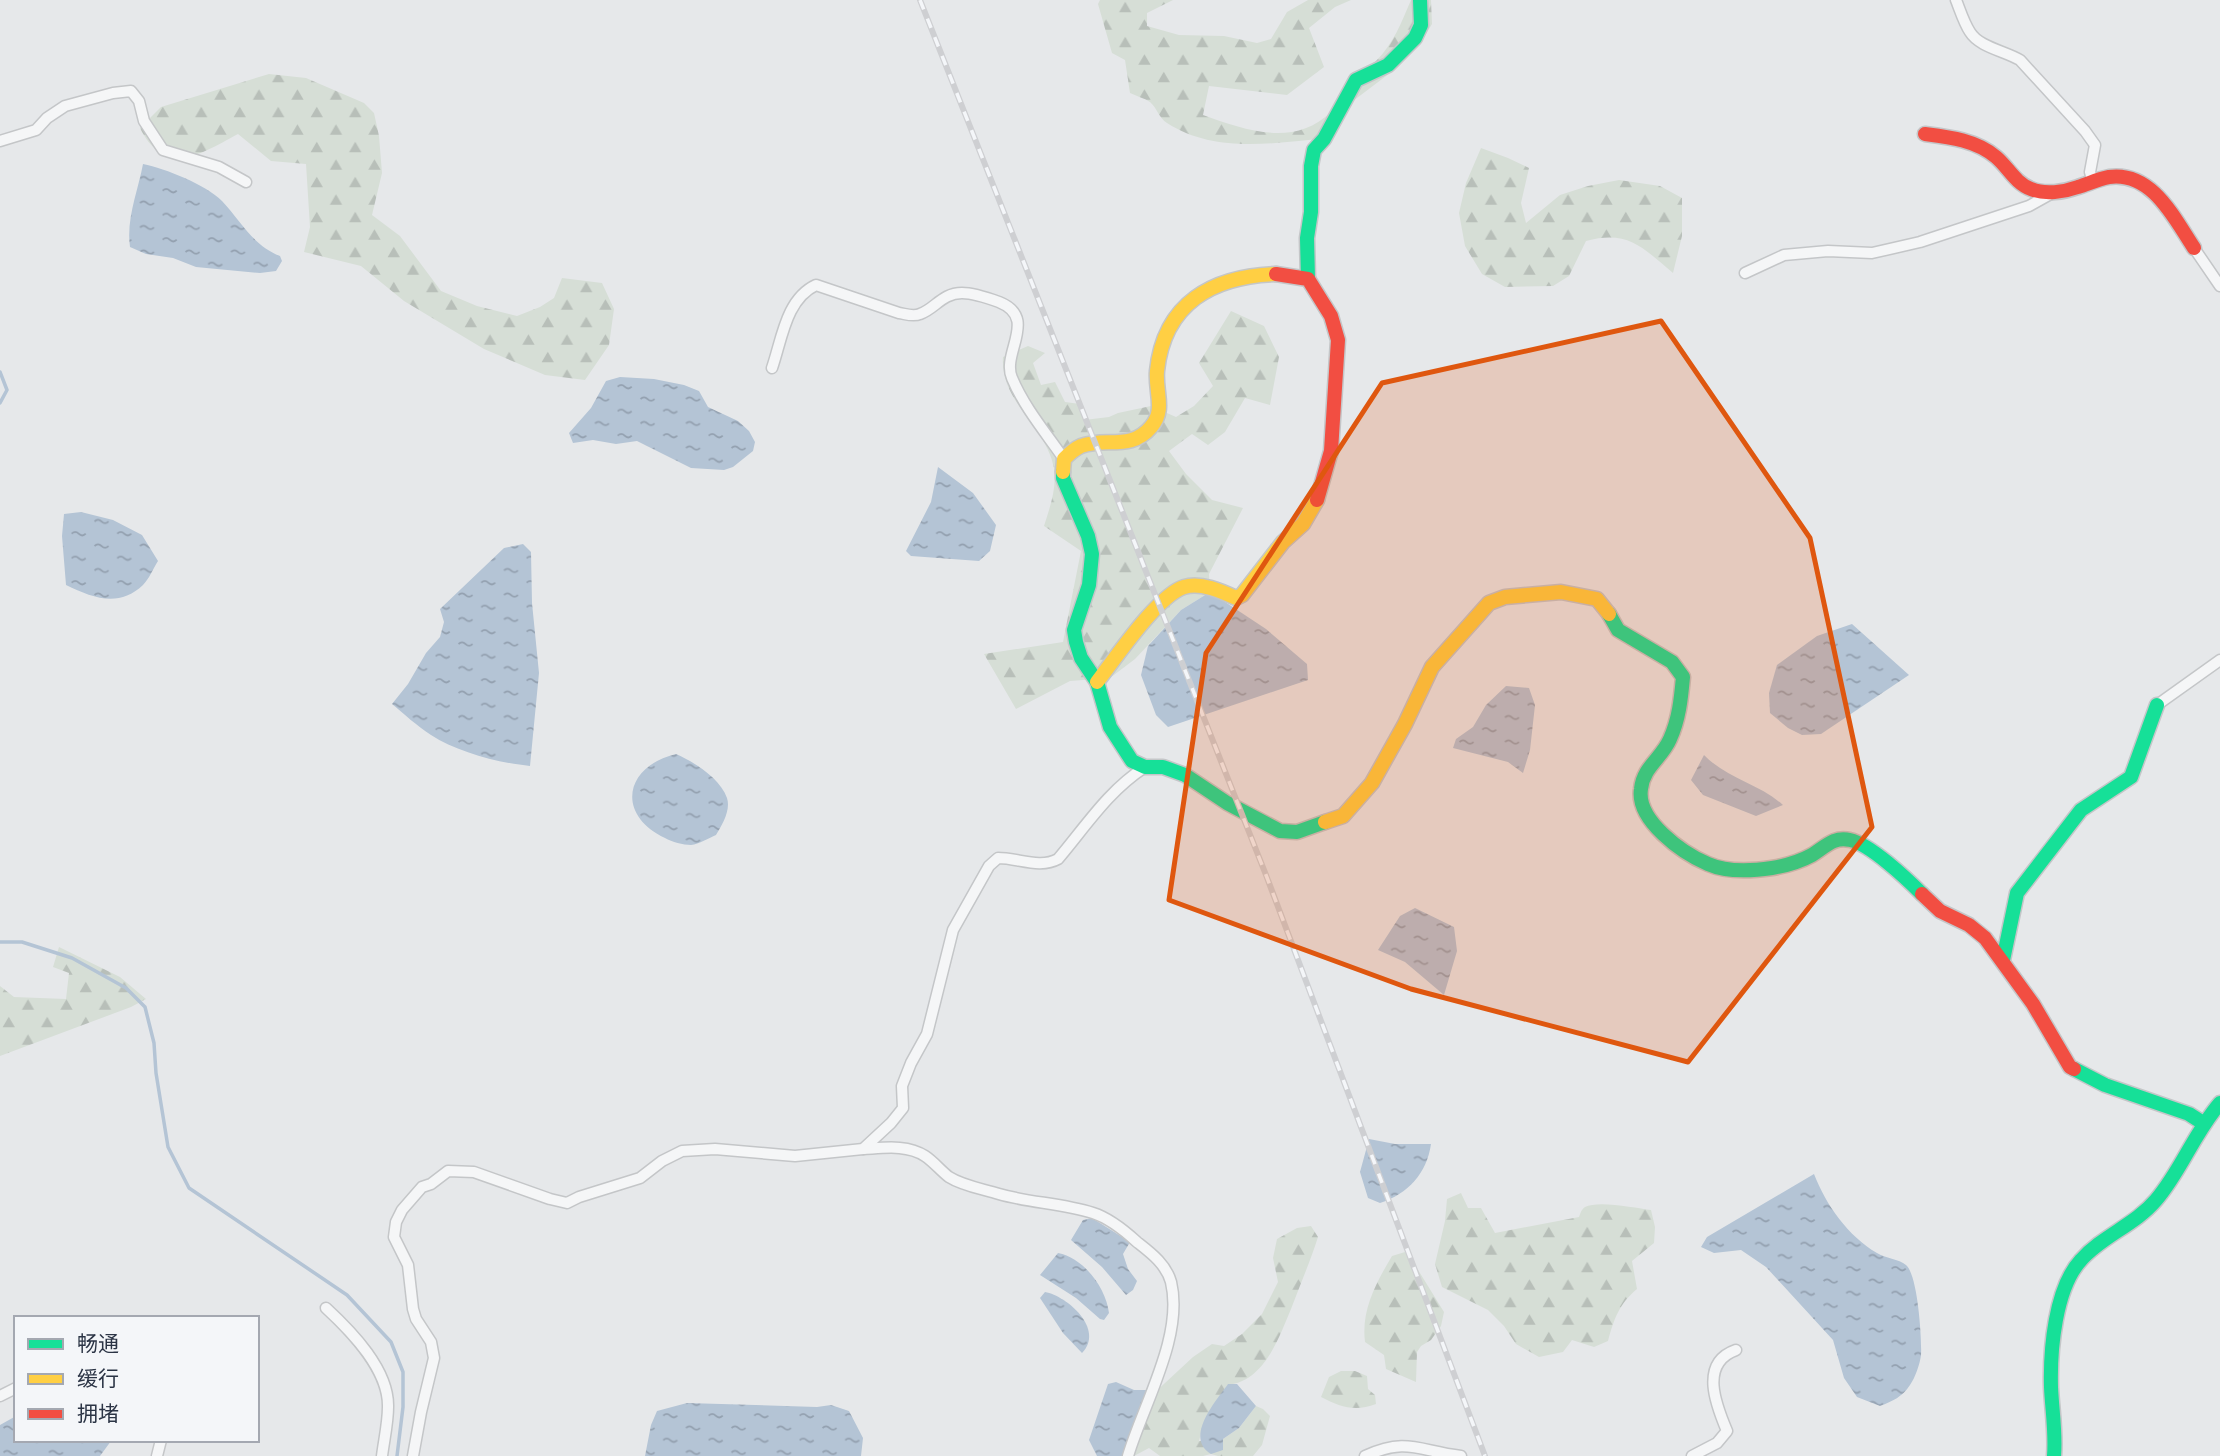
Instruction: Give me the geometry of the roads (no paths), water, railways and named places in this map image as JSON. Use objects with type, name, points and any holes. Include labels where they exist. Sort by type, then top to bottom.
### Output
[{"type":"street","points":[[1097,682],[1162,603],[1181,587],[1214,588],[1236,598],[1242,595],[1283,542],[1303,524],[1317,502],[1331,451],[1338,340],[1331,316],[1308,279],[1307,238],[1314,150],[1324,139],[1356,80],[1388,65],[1415,38],[1421,25],[1420,0]]},
{"type":"street","points":[[1956,0],[1970,34],[1979,42],[2008,52],[2020,60],[2085,131],[2095,145],[2090,172],[2093,183]]},
{"type":"street","points":[[0,141],[36,130],[47,118],[65,106],[131,91],[139,101],[150,133],[163,150],[219,167],[246,182]]},
{"type":"street","points":[[1924,134],[1962,140],[1990,152],[2017,183],[2034,190],[2056,191],[2108,177],[2122,176],[2145,185],[2158,196],[2220,286]]},
{"type":"street","points":[[1745,273],[1784,255],[1828,251],[1872,253],[1920,242],[2029,206],[2056,191]]},
{"type":"street","points":[[1064,459],[1083,445],[1118,445],[1138,438],[1149,430],[1160,415],[1158,363],[1170,329],[1180,310],[1197,295],[1244,278],[1266,274],[1284,274],[1308,279]]},
{"type":"street","points":[[772,368],[794,303],[804,291],[816,285],[913,316],[922,314],[948,296],[961,293],[985,297],[1013,311],[1018,324],[1010,364],[1011,376],[1064,459],[1063,478],[1088,536],[1091,554],[1089,585],[1074,630],[1081,658],[1097,682],[1110,727],[1132,761],[1145,767],[1163,767],[1185,775],[1238,810],[1280,831],[1297,832],[1343,816],[1372,783],[1405,724],[1432,667],[1489,603],[1505,597],[1534,593],[1580,594],[1597,599],[1606,608],[1618,630],[1672,662],[1683,677],[1680,709],[1669,742],[1646,771],[1640,791],[1644,813],[1669,840],[1709,865],[1734,870],[1773,868],[1810,856],[1834,840],[1848,839],[1861,843],[1908,880],[1940,911],[1969,925],[1986,938],[2033,1004],[2070,1067],[2105,1085],[2189,1114],[2203,1123]]},
{"type":"street","points":[[2003,960],[2017,893],[2081,810],[2131,777],[2157,705],[2220,660]]},
{"type":"street","points":[[863,1149],[903,1108],[902,1086],[927,1034],[953,930],[989,866],[998,858],[1020,859],[1040,864],[1058,859],[1109,797],[1145,767]]},
{"type":"street","points":[[2054,1456],[2051,1380],[2056,1335],[2070,1276],[2080,1260],[2153,1204],[2166,1188],[2203,1123],[2220,1103]]},
{"type":"street","points":[[413,1456],[434,1358],[430,1342],[416,1320],[408,1265],[394,1237],[402,1210],[422,1187],[431,1184],[448,1171],[474,1172],[568,1203],[640,1178],[662,1161],[682,1151],[715,1149],[795,1156],[894,1147],[923,1154],[948,1176],[969,1185],[1018,1200],[1055,1204],[1097,1214],[1129,1234],[1156,1257],[1171,1281],[1169,1339],[1128,1456]]},
{"type":"street","points":[[326,1308],[353,1334],[384,1382],[388,1405],[382,1456]]},
{"type":"street","points":[[1692,1456],[1717,1443],[1727,1431],[1716,1404],[1713,1377],[1717,1364],[1727,1353],[1735,1350]]},
{"type":"street","points":[[1365,1456],[1401,1444],[1461,1456]]},
{"type":"water","points":[[143,164],[185,178],[215,195],[254,239],[280,256],[282,261],[276,271],[260,273],[196,267],[130,247],[131,216]]},
{"type":"water","points":[[620,377],[654,379],[699,391],[708,407],[738,421],[749,431],[755,442],[753,451],[733,467],[724,470],[691,468],[637,441],[616,444],[593,440],[573,443],[569,433],[591,408],[606,381]]},
{"type":"water","points":[[938,467],[973,493],[996,525],[990,551],[979,561],[911,556],[906,551],[931,502]]},
{"type":"water","points":[[81,512],[113,520],[142,535],[158,561],[145,583],[134,592],[115,599],[96,597],[66,585],[62,536],[64,514]]},
{"type":"water","points":[[523,544],[531,552],[532,603],[539,673],[530,766],[492,759],[453,747],[426,731],[392,704],[440,637],[444,622],[440,609],[504,548]]},
{"type":"water","points":[[1210,592],[1266,629],[1307,664],[1308,680],[1168,727],[1156,715],[1141,675],[1148,646],[1181,610]]},
{"type":"water","points":[[1852,624],[1909,675],[1821,734],[1802,735],[1788,728],[1770,713],[1769,693],[1777,665],[1817,636]]},
{"type":"water","points":[[1506,686],[1529,688],[1535,705],[1530,750],[1523,773],[1508,762],[1453,748],[1456,739],[1473,727],[1486,705]]},
{"type":"water","points":[[676,754],[713,777],[724,791],[728,803],[725,817],[716,835],[691,845],[671,841],[649,828],[638,816],[633,804],[637,780],[646,769],[659,760]]},
{"type":"water","points":[[1704,755],[1722,770],[1783,805],[1756,816],[1703,795],[1691,780]]},
{"type":"water","points":[[1415,908],[1454,927],[1457,951],[1444,995],[1405,962],[1378,950],[1400,916]]},
{"type":"water","points":[[1369,1139],[1395,1144],[1431,1144],[1425,1164],[1414,1181],[1399,1194],[1380,1203],[1368,1198],[1360,1172]]},
{"type":"water","points":[[1814,1174],[1825,1197],[1847,1229],[1877,1253],[1906,1265],[1914,1281],[1920,1323],[1920,1362],[1907,1389],[1897,1398],[1880,1406],[1857,1397],[1844,1378],[1833,1340],[1766,1267],[1741,1250],[1714,1253],[1701,1247],[1707,1237]]},
{"type":"water","points":[[1092,1218],[1130,1242],[1123,1254],[1128,1269],[1137,1281],[1133,1290],[1126,1295],[1102,1267],[1071,1240],[1083,1220]]},
{"type":"water","points":[[1058,1253],[1077,1261],[1098,1284],[1109,1313],[1104,1320],[1040,1275]]},
{"type":"water","points":[[1045,1292],[1072,1307],[1086,1324],[1088,1344],[1082,1353],[1063,1333],[1040,1298]]},
{"type":"water","points":[[1116,1382],[1134,1390],[1148,1390],[1128,1456],[1097,1456],[1089,1440],[1108,1384]]},
{"type":"water","points":[[1228,1384],[1237,1384],[1256,1406],[1239,1428],[1223,1439],[1223,1450],[1211,1454],[1203,1447],[1201,1429],[1210,1409]]},
{"type":"water","points":[[687,1403],[817,1407],[831,1405],[849,1411],[863,1438],[861,1456],[645,1456],[651,1425],[657,1411]]},
{"type":"water","points":[[14,1417],[14,1442],[110,1442],[100,1456],[0,1456],[0,1425]]},
{"type":"waterway","points":[[0,372],[7,390],[0,403]]},
{"type":"waterway","points":[[0,942],[22,942],[72,958],[126,988],[145,1007],[154,1043],[168,1147],[189,1188],[347,1295],[391,1342],[403,1372],[403,1407],[397,1456]]},
{"type":"railway","points":[[920,0],[1266,875],[1485,1456]]}]
